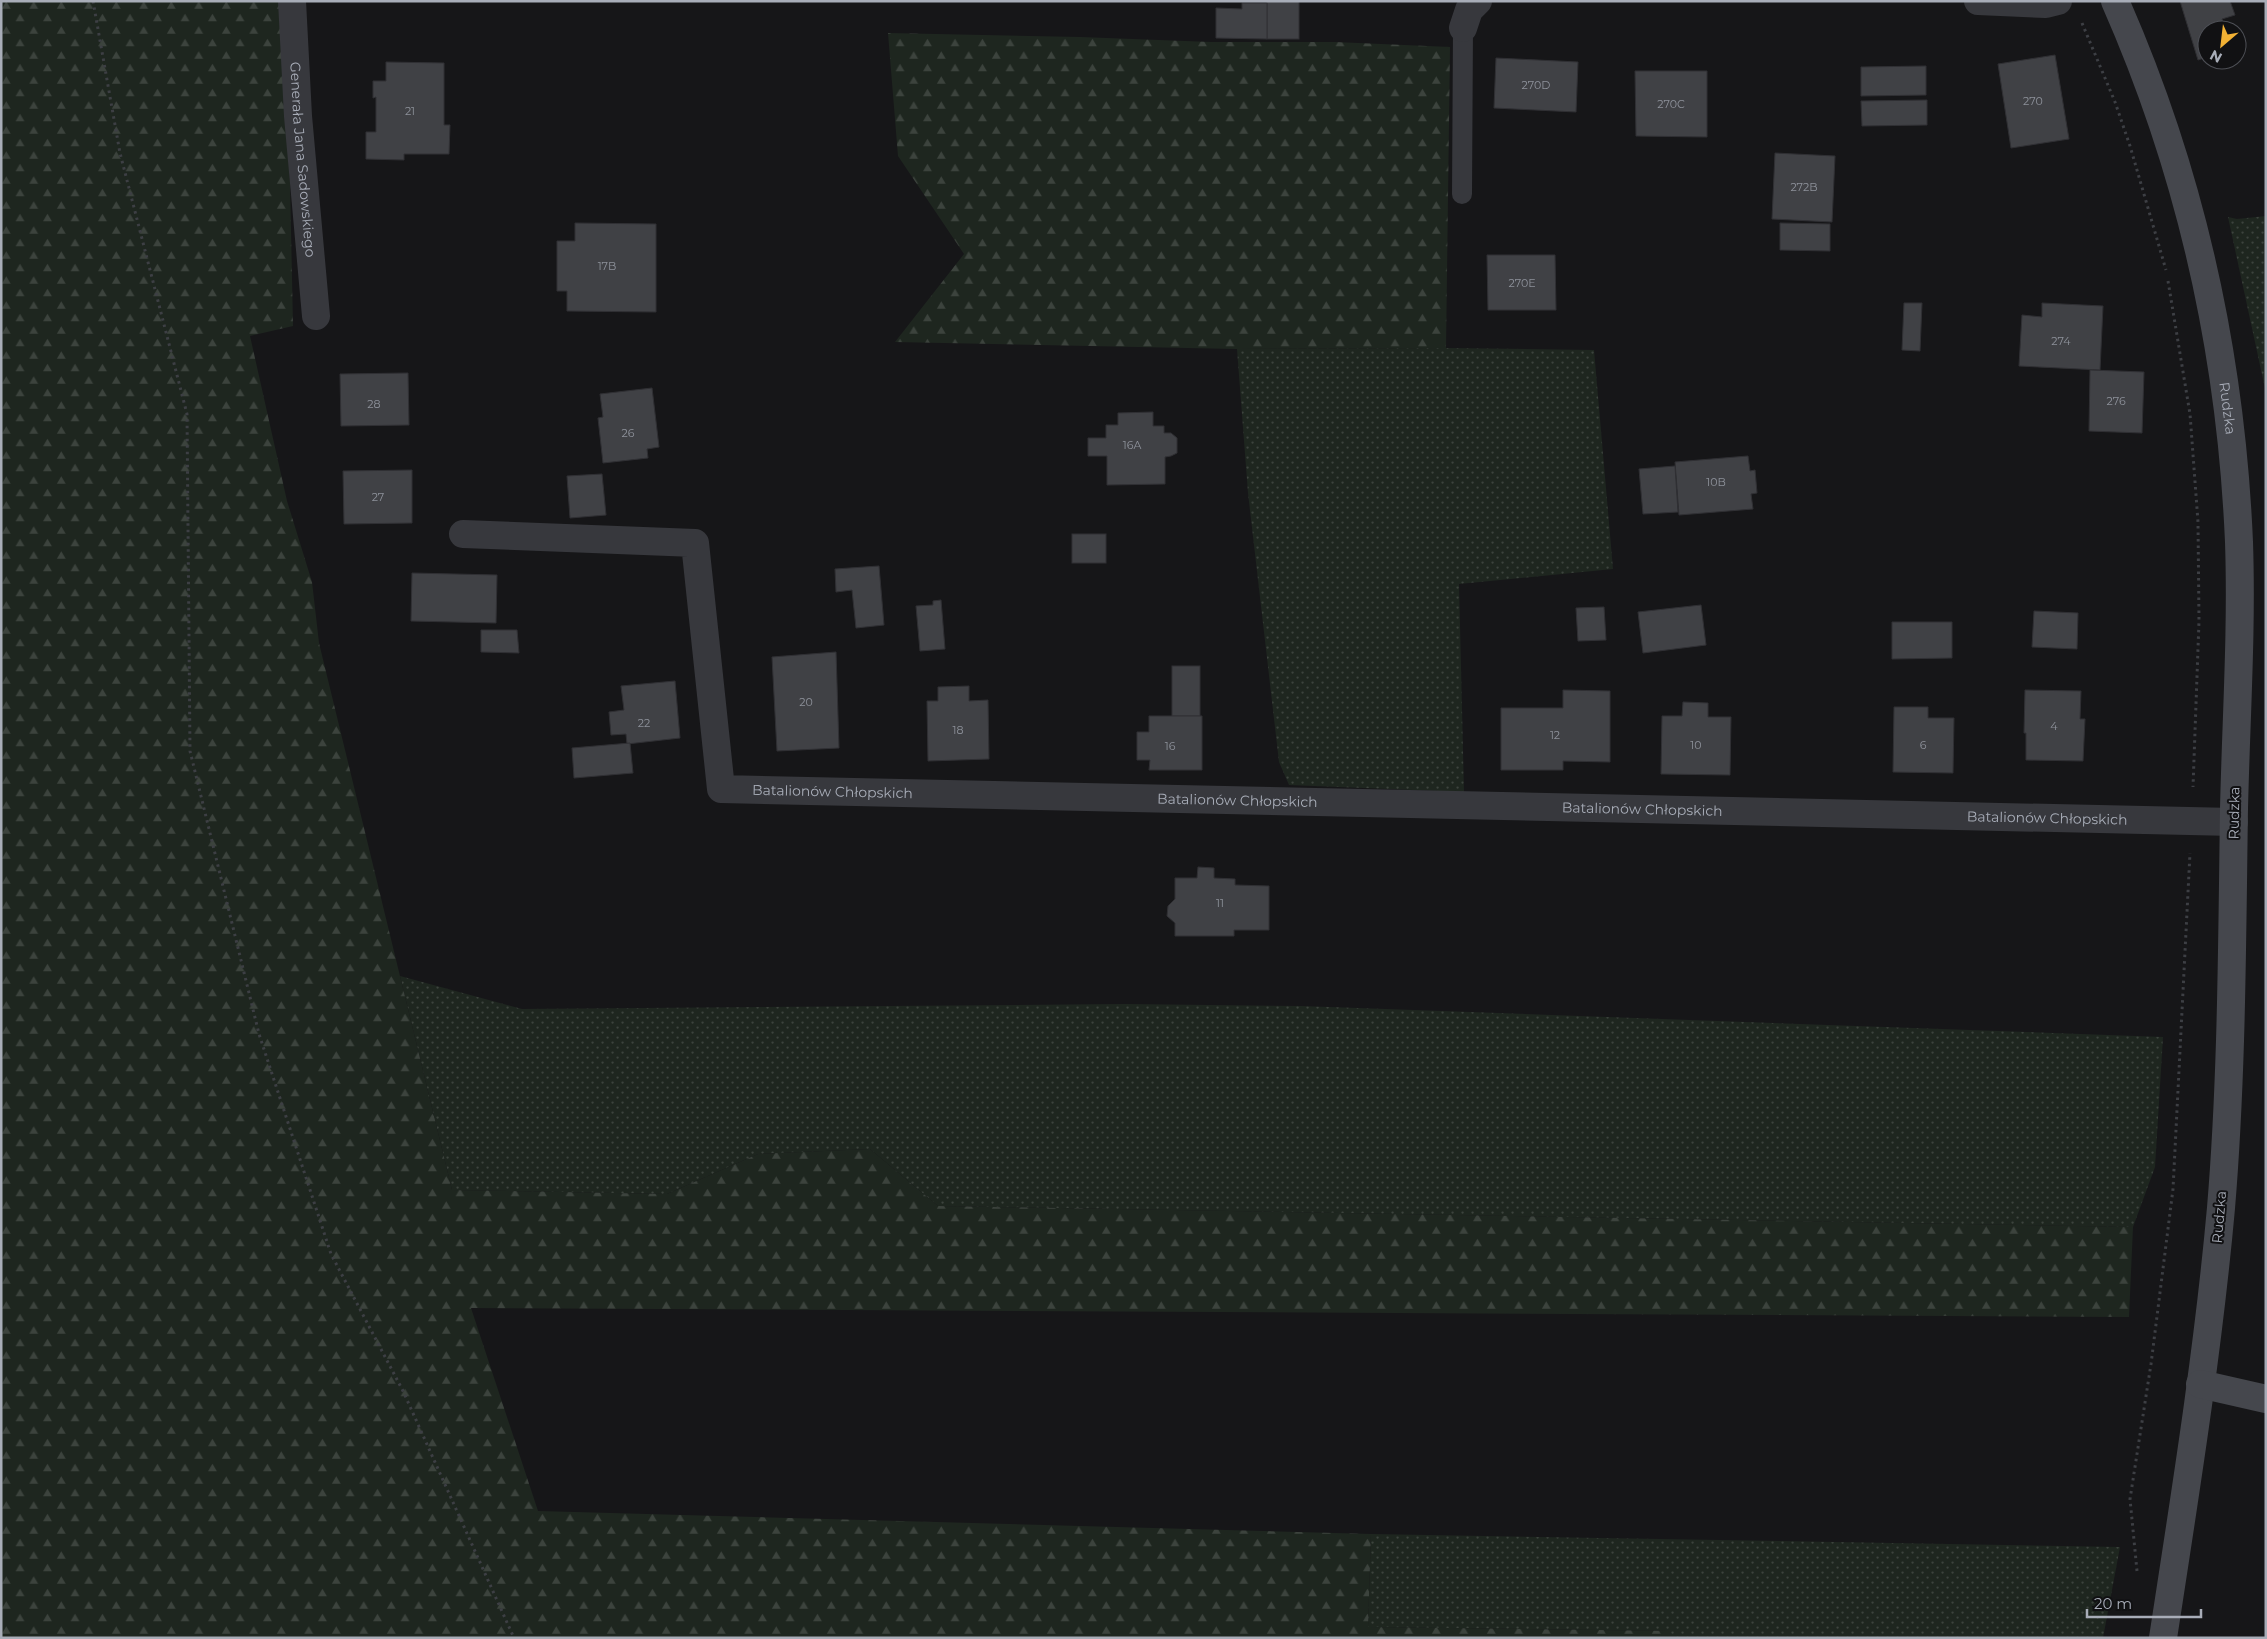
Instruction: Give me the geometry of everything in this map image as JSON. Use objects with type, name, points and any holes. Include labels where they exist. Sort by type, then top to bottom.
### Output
[{"type":"main road","name":"Rudzka","points":[[2115,1],[2154,96],[2182,183],[2202,260],[2223,367],[2235,464],[2239,546],[2229,1032],[2224,1165],[2200,1384],[2163,1638]]},
{"type":"main road","points":[[2200,1384],[2266,1399]]},
{"type":"street","name":"Generała Jana Sadowskiego","points":[[292,1],[298,116],[316,316]]},
{"type":"street","points":[[1463,28],[1469,10],[1478,1]]},
{"type":"street","points":[[1978,1],[2046,4],[2058,1]]},
{"type":"street","name":"Batalionów Chłopskich","points":[[463,534],[695,543],[721,789],[2234,822]]},
{"type":"lane","points":[[1462,194],[1463,28]]},
{"type":"path","points":[[92,1],[120,153],[187,414],[190,751],[259,1034],[331,1254],[403,1391],[514,1638]]},
{"type":"green space","points":[[1,1],[282,1],[290,182],[293,326],[250,336],[287,501],[312,582],[319,643],[452,1190],[667,1194],[758,1154],[870,1149],[938,1206],[2133,1227],[2129,1317],[471,1308],[538,1511],[1371,1534],[1368,1627],[1670,1631],[1670,1638],[1,1638]]},
{"type":"green space","points":[[888,33],[1211,42],[1335,42],[1450,47],[1446,348],[1237,349],[895,342],[964,254],[898,156]]},
{"type":"green space","points":[[2266,216],[2266,393],[2228,217],[2237,219]]},
{"type":"green space","points":[[1446,348],[1594,350],[1613,569],[1459,584],[1464,792],[1289,785],[1279,762],[1248,493],[1237,349]]},
{"type":"green space","points":[[400,976],[522,1009],[1125,1004],[1301,1006],[2163,1037],[2155,1167],[2133,1227],[938,1206],[870,1149],[758,1154],[667,1194],[452,1190]]},
{"type":"green space","points":[[1371,1534],[2120,1547],[2103,1638],[1670,1638],[1670,1631],[1368,1627]]},
{"type":"building","points":[[1267,1],[1299,1],[1299,39],[1267,39]]},
{"type":"building","points":[[2180,1],[2230,1],[2235,15],[2222,20],[2197,20],[2197,57]]},
{"type":"building","points":[[1242,3],[1267,3],[1267,39],[1216,38],[1216,8],[1242,9]]},
{"type":"building","points":[[2055,55],[2069,139],[2011,148],[1998,64]]},
{"type":"building","points":[[1496,58],[1578,62],[1576,112],[1494,108]]},
{"type":"building","points":[[386,62],[444,63],[444,125],[450,125],[449,154],[404,154],[404,160],[366,159],[366,132],[376,132],[376,97],[373,98],[373,81],[386,81]]},
{"type":"building","points":[[1926,66],[1926,95],[1861,96],[1861,67]]},
{"type":"building","points":[[1635,71],[1707,71],[1707,137],[1636,136]]},
{"type":"building","points":[[1927,100],[1927,125],[1862,126],[1861,101]]},
{"type":"building","points":[[1775,153],[1835,156],[1832,222],[1772,219]]},
{"type":"building","points":[[575,223],[656,224],[656,312],[567,311],[567,291],[557,291],[557,241],[575,241]]},
{"type":"building","points":[[1780,223],[1830,224],[1830,251],[1780,250]]},
{"type":"building","points":[[1487,255],[1555,255],[1556,310],[1488,310]]},
{"type":"building","points":[[1904,303],[1922,303],[1920,351],[1902,350]]},
{"type":"building","points":[[2042,303],[2103,306],[2100,370],[2019,366],[2022,315],[2042,317]]},
{"type":"building","points":[[2090,370],[2144,372],[2142,433],[2089,431]]},
{"type":"building","points":[[408,373],[409,425],[341,426],[340,374]]},
{"type":"building","points":[[652,388],[659,447],[647,449],[648,458],[603,463],[598,418],[603,417],[600,394]]},
{"type":"building","points":[[1153,412],[1153,426],[1164,426],[1164,433],[1171,433],[1177,438],[1177,453],[1165,457],[1165,484],[1107,485],[1107,456],[1088,456],[1088,438],[1106,438],[1106,425],[1118,425],[1118,413]]},
{"type":"building","points":[[1748,456],[1750,471],[1755,470],[1757,493],[1751,494],[1753,509],[1679,515],[1675,462]]},
{"type":"building","points":[[1675,466],[1678,512],[1643,514],[1639,469]]},
{"type":"building","points":[[412,470],[412,523],[344,524],[343,471]]},
{"type":"building","points":[[602,474],[606,515],[570,518],[567,476]]},
{"type":"building","points":[[1072,534],[1106,534],[1106,563],[1072,563]]},
{"type":"building","points":[[879,566],[884,625],[856,628],[852,590],[836,592],[835,569]]},
{"type":"building","points":[[412,573],[497,575],[496,623],[411,621]]},
{"type":"building","points":[[941,600],[945,649],[920,651],[916,606],[933,605],[933,601]]},
{"type":"building","points":[[1701,605],[1706,645],[1643,653],[1638,612]]},
{"type":"building","points":[[1604,607],[1606,640],[1578,641],[1576,608]]},
{"type":"building","points":[[2034,611],[2078,613],[2077,649],[2032,647]]},
{"type":"building","points":[[1892,622],[1952,622],[1952,658],[1892,659]]},
{"type":"building","points":[[481,630],[517,630],[519,653],[481,652]]},
{"type":"building","points":[[836,652],[839,748],[777,751],[772,657]]},
{"type":"building","points":[[1172,666],[1200,666],[1200,716],[1172,716]]},
{"type":"building","points":[[675,681],[680,738],[627,744],[626,734],[611,735],[609,712],[624,710],[621,686]]},
{"type":"building","points":[[969,686],[969,701],[988,700],[989,759],[928,761],[927,701],[938,701],[938,687]]},
{"type":"building","points":[[1563,690],[1610,691],[1610,762],[1563,761],[1563,770],[1501,770],[1501,708],[1563,708]]},
{"type":"building","points":[[2025,690],[2081,691],[2080,719],[2085,719],[2083,761],[2026,760],[2026,733],[2024,733]]},
{"type":"building","points":[[1683,702],[1708,703],[1708,717],[1731,717],[1730,775],[1661,774],[1662,716],[1682,716]]},
{"type":"building","points":[[1894,707],[1928,707],[1928,718],[1954,718],[1953,773],[1893,772]]},
{"type":"building","points":[[1149,716],[1202,716],[1202,770],[1149,770],[1150,760],[1137,760],[1137,732],[1149,732]]},
{"type":"building","points":[[630,743],[633,773],[574,778],[572,748]]},
{"type":"building","points":[[1198,867],[1214,868],[1214,878],[1235,879],[1235,885],[1269,886],[1269,930],[1234,930],[1234,936],[1175,936],[1175,923],[1167,916],[1168,906],[1175,899],[1175,878],[1197,878]]}]
